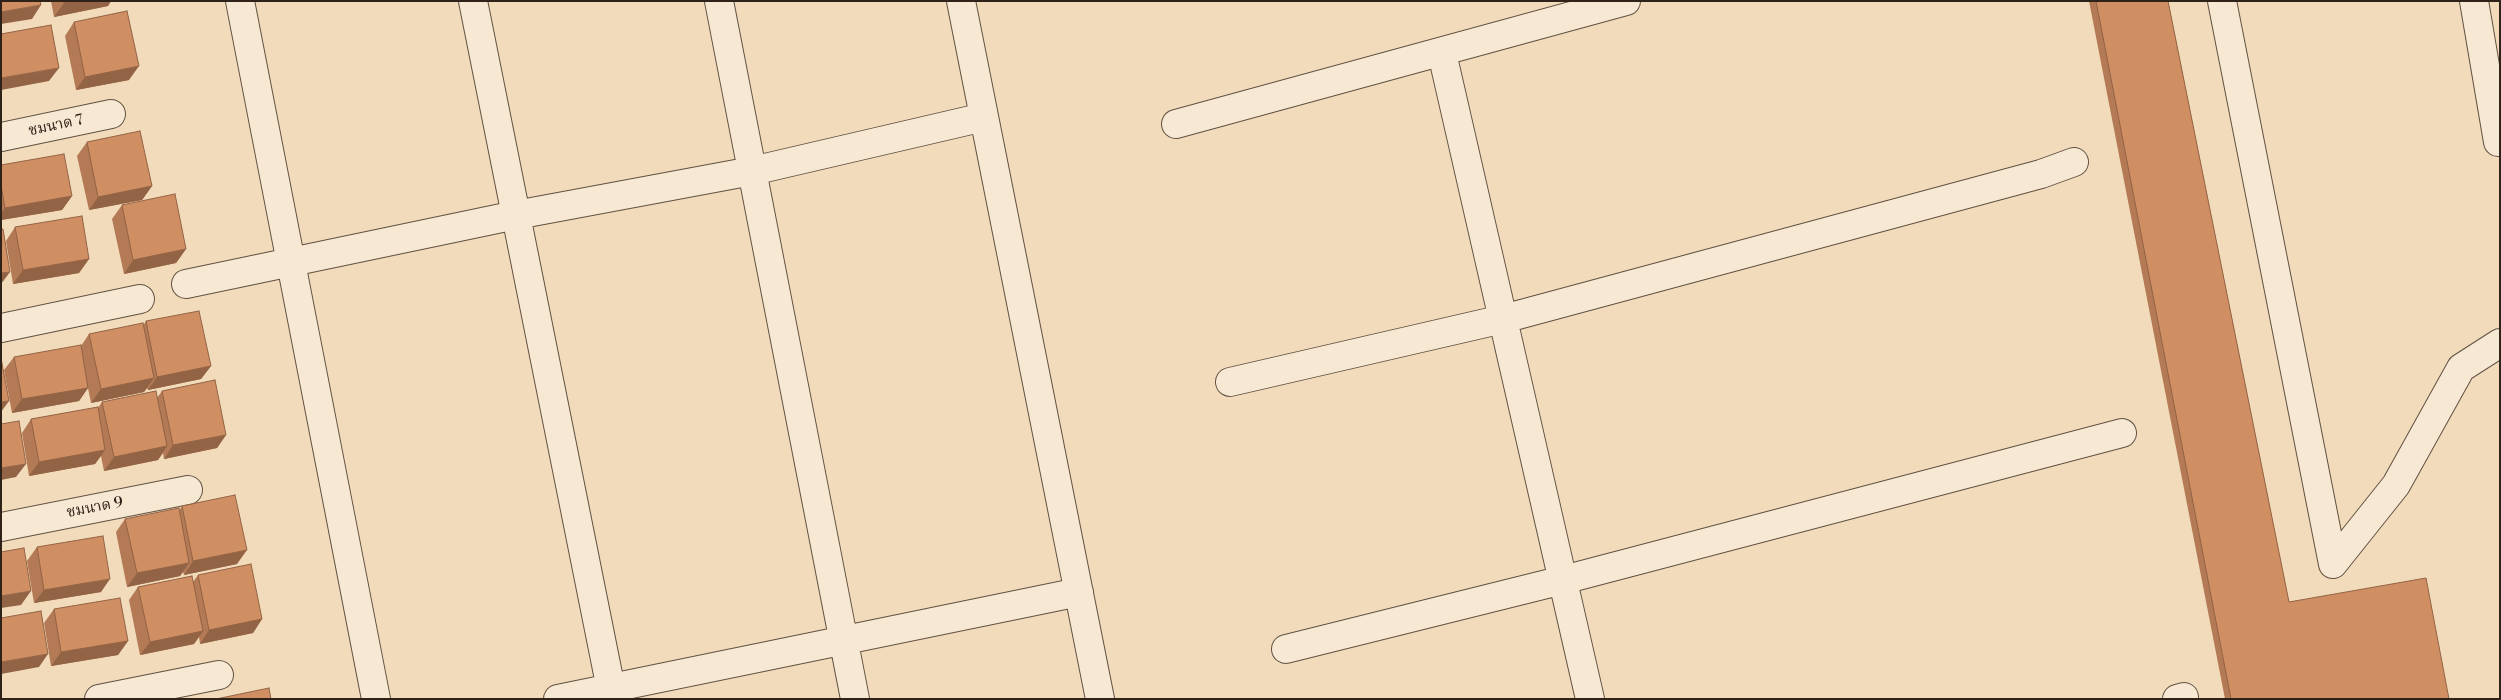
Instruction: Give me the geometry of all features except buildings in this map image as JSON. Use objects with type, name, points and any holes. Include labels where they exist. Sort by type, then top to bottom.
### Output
[{"type":"street","points":[[240,1],[376,699]]},
{"type":"street","points":[[473,1],[612,693]]},
{"type":"street","points":[[718,1],[855,699]]},
{"type":"street","points":[[961,1],[1100,699]]},
{"type":"street","points":[[1176,124],[1626,1]]},
{"type":"street","points":[[2222,1],[2333,564],[2396,485],[2461,368],[2500,343]]},
{"type":"street","points":[[2474,1],[2499,144]]},
{"type":"street","points":[[1442,52],[1590,699]]},
{"type":"street","name":"ชมนาด 7","points":[[1,137],[111,114]]},
{"type":"street","points":[[186,284],[516,215],[752,171],[984,117]]},
{"type":"street","points":[[1230,382],[1503,319],[2032,177],[2074,162]]},
{"type":"street","points":[[1,328],[140,299]]},
{"type":"street","points":[[1286,649],[1563,580],[2122,433]]},
{"type":"street","name":"ชมนาด 9","points":[[1,527],[188,490]]},
{"type":"street","points":[[558,699],[612,693],[843,640],[1079,592]]},
{"type":"street","points":[[99,699],[219,675]]}]
